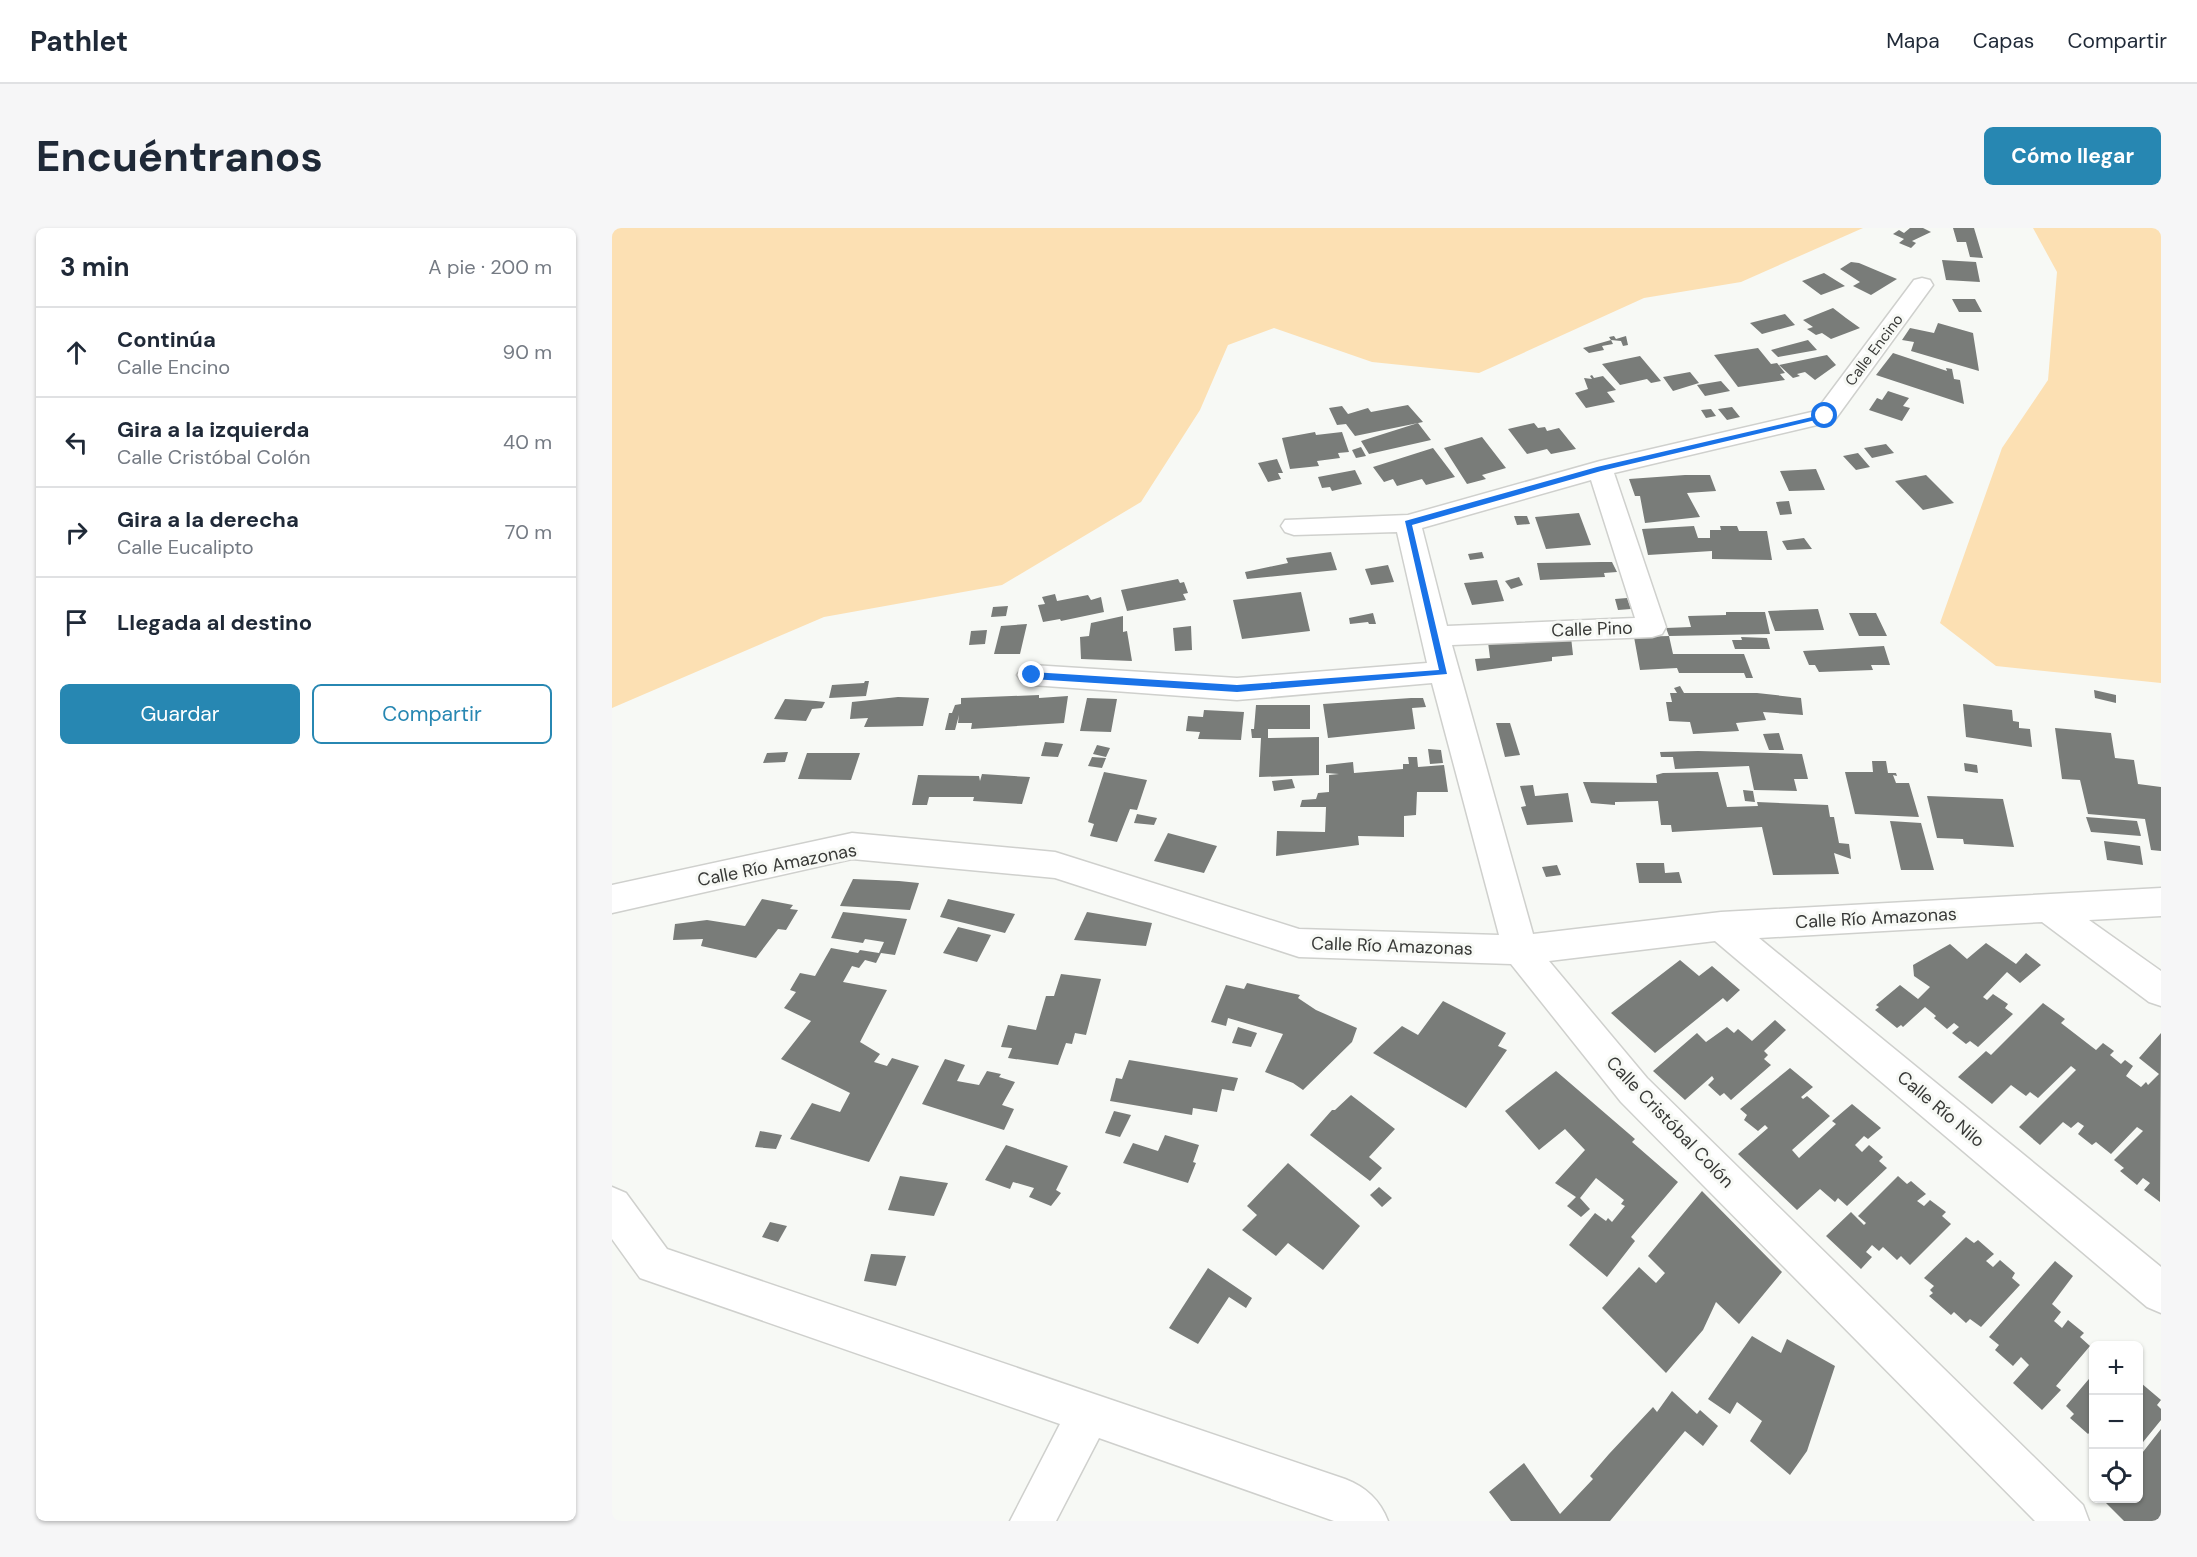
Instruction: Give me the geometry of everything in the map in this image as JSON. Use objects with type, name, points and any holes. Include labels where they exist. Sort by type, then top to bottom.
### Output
[{"type":"street","name":"Calle Encino","points":[[1294,526],[1408,523],[1600,469],[1825,416],[1922,285]]},
{"type":"street","name":"Calle Pino","points":[[1436,636],[1653,627],[1600,469]]},
{"type":"street","name":"Calle Cristóbal Colón","points":[[1408,523],[1444,672],[1520,950],[1634,1090],[2067,1521]]},
{"type":"street","points":[[1032,675],[1237,688],[1444,672]]},
{"type":"street","name":"Calle Río Amazonas","points":[[612,899],[852,846],[1055,865],[1299,943],[1520,950],[1721,926],[2161,902]]},
{"type":"street","points":[[2049,908],[2161,991]]},
{"type":"street","name":"Calle Río Nilo","points":[[1721,926],[2161,1293]]},
{"type":"street","points":[[612,1206],[654,1264],[1345,1501],[1366,1521]]},
{"type":"street","points":[[1032,1521],[1089,1413]]},
{"type":"shaded area","points":[[612,228],[1863,228],[1741,282],[1644,298],[1479,373],[1372,362],[1274,328],[1228,345],[1200,410],[1141,502],[1002,585],[824,617],[612,708]]},
{"type":"shaded area","points":[[2033,228],[2161,228],[2161,683],[1996,666],[1940,623],[2002,448],[2048,380],[2057,272]]},
{"type":"building","points":[[1910,228],[1923,228],[1931,232],[1912,241],[1916,243],[1911,248],[1899,243],[1904,239],[1893,234],[1899,230],[1904,233]]},
{"type":"building","points":[[1953,228],[1974,228],[1983,258],[1970,257],[1966,242],[1957,242]]},
{"type":"building","points":[[1942,260],[1976,262],[1980,282],[1946,280]]},
{"type":"building","points":[[1851,262],[1859,263],[1897,279],[1871,295],[1853,286],[1860,282],[1840,269]]},
{"type":"building","points":[[1824,273],[1845,286],[1821,295],[1802,281]]},
{"type":"building","points":[[1952,299],[1975,299],[1982,312],[1959,312]]},
{"type":"building","points":[[1833,308],[1860,328],[1831,339],[1822,333],[1816,335],[1807,329],[1813,327],[1803,320]]},
{"type":"building","points":[[1785,314],[1795,325],[1762,334],[1750,323]]},
{"type":"building","points":[[1938,323],[1973,333],[1979,371],[1911,351],[1914,342],[1902,340],[1910,328],[1934,333]]},
{"type":"building","points":[[1614,336],[1616,339],[1626,336],[1628,345],[1623,346],[1621,341],[1611,340],[1609,337]]},
{"type":"building","points":[[1611,340],[1613,344],[1602,346],[1604,350],[1589,353],[1583,348]]},
{"type":"building","points":[[1808,340],[1817,350],[1778,357],[1771,350]]},
{"type":"building","points":[[1758,348],[1771,364],[1777,363],[1785,373],[1780,374],[1785,380],[1738,387],[1714,355]]},
{"type":"building","points":[[1893,353],[1947,371],[1946,368],[1952,369],[1954,379],[1960,380],[1964,404],[1876,375]]},
{"type":"building","points":[[1827,355],[1836,365],[1815,380],[1805,372],[1793,378],[1779,365]]},
{"type":"building","points":[[1640,356],[1661,381],[1651,383],[1647,379],[1620,385],[1602,364]]},
{"type":"building","points":[[1690,372],[1699,383],[1673,391],[1663,377]]},
{"type":"building","points":[[1590,376],[1594,378],[1603,376],[1616,390],[1607,392],[1615,402],[1586,408],[1575,393],[1588,389],[1584,378],[1592,379]]},
{"type":"building","points":[[1721,381],[1730,391],[1705,396],[1697,385]]},
{"type":"building","points":[[1888,391],[1909,398],[1903,406],[1910,408],[1902,421],[1869,410],[1877,398],[1882,400]]},
{"type":"building","points":[[1408,405],[1423,422],[1355,436],[1346,424],[1337,425],[1329,408],[1342,406],[1348,414],[1368,408],[1371,412]]},
{"type":"building","points":[[1732,407],[1740,417],[1727,420],[1718,409]]},
{"type":"building","points":[[1711,409],[1716,416],[1706,418],[1701,410]]},
{"type":"building","points":[[1418,423],[1431,440],[1369,454],[1361,441]]},
{"type":"building","points":[[1534,423],[1538,428],[1545,427],[1547,431],[1559,428],[1576,449],[1551,454],[1547,449],[1527,454],[1508,429]]},
{"type":"building","points":[[1315,432],[1316,435],[1342,432],[1349,452],[1338,453],[1340,458],[1317,461],[1319,466],[1290,469],[1282,438]]},
{"type":"building","points":[[1482,437],[1506,468],[1482,475],[1486,479],[1467,484],[1444,448]]},
{"type":"building","points":[[1886,444],[1894,453],[1872,458],[1864,448]]},
{"type":"building","points":[[1361,447],[1366,456],[1356,458],[1352,450]]},
{"type":"building","points":[[1433,448],[1455,477],[1426,485],[1422,479],[1397,486],[1393,479],[1384,482],[1373,467]]},
{"type":"building","points":[[1858,453],[1870,467],[1856,470],[1843,456]]},
{"type":"building","points":[[1277,459],[1283,473],[1278,473],[1281,479],[1268,482],[1258,463]]},
{"type":"building","points":[[1816,469],[1825,490],[1789,491],[1780,471]]},
{"type":"building","points":[[1355,470],[1362,484],[1332,491],[1330,487],[1322,488],[1318,477]]},
{"type":"building","points":[[1710,475],[1716,491],[1687,493],[1700,517],[1645,523],[1640,496],[1635,496],[1629,479]]},
{"type":"building","points":[[1926,475],[1954,503],[1923,510],[1895,481]]},
{"type":"building","points":[[1789,501],[1792,514],[1780,515],[1776,502]]},
{"type":"building","points":[[1579,513],[1591,545],[1546,549],[1535,517]]},
{"type":"building","points":[[1514,516],[1527,516],[1530,524],[1517,525]]},
{"type":"building","points":[[1694,526],[1698,538],[1710,538],[1710,530],[1721,530],[1720,526],[1737,526],[1739,531],[1767,531],[1772,560],[1712,559],[1712,551],[1648,555],[1642,529]]},
{"type":"building","points":[[1804,538],[1812,549],[1787,550],[1782,541]]},
{"type":"building","points":[[1331,552],[1337,570],[1247,579],[1245,572],[1288,563],[1286,558]]},
{"type":"building","points":[[1482,552],[1484,558],[1470,560],[1468,554]]},
{"type":"building","points":[[1612,562],[1617,572],[1604,573],[1605,577],[1540,580],[1537,563]]},
{"type":"building","points":[[1388,565],[1394,582],[1371,585],[1365,569]]},
{"type":"building","points":[[1519,577],[1523,585],[1511,589],[1505,581]]},
{"type":"building","points":[[1178,579],[1180,583],[1184,582],[1188,593],[1183,594],[1186,600],[1127,611],[1121,590]]},
{"type":"building","points":[[1497,580],[1504,601],[1472,605],[1464,583]]},
{"type":"building","points":[[1301,592],[1310,631],[1242,639],[1233,600]]},
{"type":"building","points":[[1055,594],[1057,601],[1088,595],[1091,600],[1101,597],[1104,612],[1061,621],[1060,619],[1043,622],[1038,605],[1045,604],[1042,597]]},
{"type":"building","points":[[1627,598],[1631,609],[1618,610],[1615,599]]},
{"type":"building","points":[[1008,606],[1006,616],[991,617],[993,607]]},
{"type":"building","points":[[1818,609],[1824,630],[1775,631],[1768,611]]},
{"type":"building","points":[[1726,612],[1765,612],[1770,634],[1669,636],[1666,628],[1691,627],[1688,616],[1726,615]]},
{"type":"building","points":[[1373,613],[1376,624],[1368,622],[1350,624],[1349,618]]},
{"type":"building","points":[[1849,613],[1876,613],[1887,636],[1859,636]]},
{"type":"building","points":[[1123,616],[1123,632],[1127,631],[1132,661],[1081,659],[1080,637],[1089,636],[1091,623]]},
{"type":"building","points":[[1027,624],[1020,654],[994,654],[1001,626]]},
{"type":"building","points":[[1191,626],[1192,650],[1175,651],[1173,628]]},
{"type":"building","points":[[987,630],[985,644],[969,645],[971,631]]},
{"type":"building","points":[[1669,636],[1673,654],[1744,654],[1753,678],[1746,678],[1744,673],[1679,673],[1677,668],[1640,670],[1634,637]]},
{"type":"building","points":[[1571,637],[1573,655],[1552,657],[1552,661],[1477,671],[1475,659],[1490,658],[1488,642]]},
{"type":"building","points":[[1741,637],[1767,638],[1770,649],[1735,649],[1732,640],[1742,640]]},
{"type":"building","points":[[1884,646],[1890,665],[1871,665],[1873,670],[1819,672],[1815,665],[1809,665],[1803,651]]},
{"type":"building","points":[[869,681],[866,696],[829,698],[832,685],[864,683]]},
{"type":"building","points":[[1680,686],[1684,693],[1757,693],[1801,698],[1803,715],[1763,712],[1766,720],[1736,723],[1739,731],[1693,734],[1690,722],[1669,721],[1666,702],[1672,702],[1670,693],[1677,693],[1674,688]]},
{"type":"building","points":[[2094,690],[2116,695],[2116,703],[2095,698]]},
{"type":"building","points":[[1039,695],[1039,698],[1068,696],[1064,723],[971,729],[972,723],[958,723],[959,715],[955,730],[945,730],[949,713],[952,713],[955,705],[961,704],[961,698]]},
{"type":"building","points":[[898,697],[929,698],[923,726],[864,727],[868,718],[850,719],[852,702]]},
{"type":"building","points":[[1087,698],[1117,699],[1111,732],[1080,731]]},
{"type":"building","points":[[1423,698],[1426,707],[1412,708],[1415,729],[1328,738],[1323,704]]},
{"type":"building","points":[[785,699],[825,702],[822,708],[812,709],[806,721],[774,719]]},
{"type":"building","points":[[1963,704],[2012,710],[2013,721],[2019,722],[2019,728],[2030,729],[2032,747],[1966,737]]},
{"type":"building","points":[[1256,705],[1310,705],[1310,729],[1268,729],[1268,738],[1319,737],[1319,775],[1259,777],[1261,738],[1252,738],[1251,729],[1254,729]]},
{"type":"building","points":[[1204,710],[1244,712],[1241,740],[1198,739],[1200,732],[1186,731],[1188,716],[1203,717]]},
{"type":"building","points":[[1496,723],[1510,723],[1520,755],[1505,757]]},
{"type":"building","points":[[2055,728],[2111,733],[2115,758],[2134,760],[2138,784],[2161,787],[2161,851],[2151,850],[2145,819],[2088,814],[2080,780],[2062,779]]},
{"type":"building","points":[[1779,733],[1784,750],[1769,750],[1763,734]]},
{"type":"building","points":[[1045,742],[1063,744],[1058,757],[1041,756]]},
{"type":"building","points":[[1097,745],[1110,748],[1106,757],[1093,754]]},
{"type":"building","points":[[1428,749],[1441,750],[1443,763],[1430,764]]},
{"type":"building","points":[[788,752],[785,762],[763,763],[767,753]]},
{"type":"building","points":[[1660,752],[1802,754],[1808,779],[1794,779],[1797,791],[1754,790],[1749,766],[1675,769],[1673,757],[1661,757]]},
{"type":"building","points":[[807,753],[860,753],[851,780],[798,779]]},
{"type":"building","points":[[1092,757],[1106,758],[1102,768],[1088,766]]},
{"type":"building","points":[[1408,757],[1417,757],[1418,767],[1444,765],[1448,792],[1417,792],[1416,815],[1404,816],[1404,837],[1358,836],[1359,845],[1276,856],[1277,831],[1325,832],[1326,807],[1300,807],[1302,800],[1316,799],[1318,793],[1329,792],[1329,775],[1339,774],[1326,773],[1326,765],[1353,762],[1354,773],[1403,769],[1403,764],[1409,764]]},
{"type":"building","points":[[1872,761],[1886,761],[1888,773],[1896,773],[1897,776],[1893,775],[1896,783],[1909,783],[1919,817],[1855,814],[1845,772],[1873,772]]},
{"type":"building","points":[[1964,763],[1977,765],[1978,773],[1965,771]]},
{"type":"building","points":[[1104,772],[1147,780],[1137,810],[1130,809],[1117,842],[1090,836],[1094,824],[1088,822]]},
{"type":"building","points":[[1718,772],[1727,807],[1758,806],[1757,802],[1828,805],[1830,817],[1834,817],[1839,843],[1849,844],[1851,859],[1834,853],[1839,874],[1773,875],[1762,827],[1672,832],[1671,825],[1661,825],[1658,801],[1615,802],[1615,805],[1591,803],[1583,782],[1657,783],[1656,775],[1663,773]]},
{"type":"building","points":[[982,774],[1030,777],[1022,804],[973,801],[974,797],[929,797],[927,805],[912,805],[918,775],[979,776],[980,781]]},
{"type":"building","points":[[1292,779],[1295,788],[1274,791],[1272,781]]},
{"type":"building","points":[[1533,785],[1535,796],[1568,793],[1573,822],[1527,825],[1521,807],[1526,806],[1520,786]]},
{"type":"building","points":[[1743,790],[1753,791],[1755,802],[1745,801]]},
{"type":"building","points":[[1927,796],[2003,799],[2014,847],[1964,844],[1963,839],[1937,838]]},
{"type":"building","points":[[1137,814],[1157,818],[1154,825],[1134,823]]},
{"type":"building","points":[[2086,817],[2137,821],[2141,836],[2091,832]]},
{"type":"building","points":[[1890,821],[1921,823],[1934,870],[1901,870]]},
{"type":"building","points":[[1168,833],[1217,846],[1204,873],[1154,861]]},
{"type":"building","points":[[2104,841],[2140,846],[2143,865],[2107,860]]},
{"type":"building","points":[[1636,863],[1664,863],[1665,873],[1679,872],[1682,883],[1639,883]]},
{"type":"building","points":[[1557,865],[1561,875],[1546,877],[1542,867]]},
{"type":"building","points":[[853,879],[919,883],[910,910],[840,906]]},
{"type":"building","points":[[762,899],[793,905],[790,909],[798,910],[786,930],[778,929],[756,958],[701,946],[703,939],[673,940],[675,924],[707,920],[745,926]]},
{"type":"building","points":[[948,899],[1015,914],[1005,933],[940,917]]},
{"type":"building","points":[[843,912],[907,919],[895,955],[881,953],[876,963],[865,960],[859,968],[852,966],[843,982],[887,990],[860,1042],[880,1054],[874,1062],[887,1066],[892,1058],[919,1066],[869,1162],[790,1139],[812,1103],[840,1112],[850,1093],[781,1059],[811,1021],[784,1008],[796,992],[790,990],[800,973],[815,976],[831,948],[858,953],[860,950],[879,953],[884,942],[865,939],[863,943],[831,938]]},
{"type":"building","points":[[1087,912],[1152,923],[1146,946],[1074,940]]},
{"type":"building","points":[[958,927],[991,935],[977,962],[943,953]]},
{"type":"building","points":[[1986,943],[2016,964],[2026,953],[2041,965],[2020,983],[2007,972],[1983,997],[1987,1000],[1993,994],[2008,1004],[2005,1008],[2013,1014],[1978,1047],[1970,1041],[1966,1044],[1952,1033],[1959,1027],[1954,1023],[1947,1029],[1925,1007],[1903,1027],[1901,1025],[1897,1028],[1875,1010],[1879,1007],[1876,1005],[1900,985],[1918,999],[1930,987],[1914,976],[1913,965],[1950,944],[1967,959]]},
{"type":"building","points":[[1680,960],[1699,976],[1712,966],[1740,990],[1727,1002],[1723,998],[1655,1053],[1611,1013]]},
{"type":"building","points":[[1061,974],[1101,979],[1086,1035],[1075,1033],[1072,1044],[1066,1043],[1058,1065],[1008,1058],[1012,1048],[1001,1047],[1008,1025],[1036,1030],[1046,996],[1054,996]]},
{"type":"building","points":[[1247,983],[1300,995],[1298,998],[1316,1010],[1357,1028],[1352,1042],[1303,1090],[1293,1083],[1265,1072],[1283,1034],[1228,1018],[1226,1026],[1211,1022],[1226,985],[1244,989]]},
{"type":"building","points":[[1443,1001],[1506,1033],[1498,1046],[1507,1050],[1466,1108],[1373,1053],[1402,1026],[1418,1035]]},
{"type":"building","points":[[2043,1003],[2065,1019],[2061,1023],[2096,1050],[2103,1043],[2114,1051],[2110,1055],[2121,1064],[2125,1060],[2133,1066],[2126,1076],[2141,1087],[2146,1082],[2148,1085],[2159,1074],[2139,1058],[2161,1033],[2160,1202],[2144,1190],[2150,1183],[2143,1178],[2137,1185],[2120,1171],[2124,1168],[2114,1160],[2143,1131],[2137,1127],[2111,1154],[2096,1142],[2092,1145],[2078,1134],[2084,1126],[2078,1122],[2071,1128],[2063,1122],[2040,1145],[2019,1127],[2076,1070],[2071,1066],[2038,1098],[2030,1092],[2026,1096],[2011,1085],[1992,1104],[1958,1077],[1986,1051],[1991,1055]]},
{"type":"building","points":[[1775,1020],[1786,1030],[1764,1051],[1768,1055],[1764,1059],[1771,1065],[1731,1100],[1724,1093],[1720,1096],[1708,1085],[1714,1079],[1712,1076],[1685,1100],[1653,1071],[1697,1033],[1706,1042],[1727,1027],[1734,1033],[1738,1029],[1752,1041]]},
{"type":"building","points":[[1238,1027],[1257,1033],[1251,1047],[1232,1043]]},
{"type":"building","points":[[945,1059],[965,1065],[957,1081],[979,1085],[987,1071],[1001,1074],[999,1077],[1015,1082],[1002,1105],[1014,1109],[1004,1130],[922,1104]]},
{"type":"building","points":[[1129,1060],[1238,1078],[1234,1091],[1222,1089],[1217,1112],[1193,1108],[1192,1115],[1110,1101],[1116,1078],[1122,1079]]},
{"type":"building","points":[[1790,1068],[1813,1087],[1801,1097],[1803,1099],[1807,1096],[1830,1116],[1792,1150],[1799,1158],[1836,1124],[1832,1121],[1852,1104],[1881,1128],[1868,1139],[1864,1136],[1855,1145],[1862,1152],[1869,1145],[1883,1157],[1879,1161],[1887,1168],[1847,1206],[1838,1198],[1835,1202],[1820,1189],[1797,1210],[1738,1154],[1768,1128],[1765,1125],[1758,1131],[1744,1120],[1747,1115],[1740,1109]]},
{"type":"building","points":[[1556,1071],[1635,1139],[1632,1142],[1678,1182],[1631,1237],[1635,1241],[1607,1277],[1569,1245],[1595,1213],[1606,1221],[1608,1218],[1612,1222],[1625,1206],[1621,1204],[1624,1200],[1596,1178],[1580,1198],[1590,1209],[1581,1217],[1567,1206],[1576,1197],[1555,1183],[1585,1150],[1565,1129],[1539,1150],[1505,1111]]},
{"type":"building","points":[[1351,1095],[1395,1129],[1369,1157],[1382,1168],[1370,1181],[1310,1135],[1332,1110],[1335,1110]]},
{"type":"building","points":[[1114,1111],[1131,1115],[1120,1137],[1105,1133]]},
{"type":"building","points":[[760,1131],[782,1135],[776,1149],[755,1147]]},
{"type":"building","points":[[1165,1135],[1199,1145],[1193,1162],[1196,1163],[1188,1183],[1123,1163],[1133,1143],[1158,1151]]},
{"type":"building","points":[[1006,1145],[1068,1166],[1056,1190],[1061,1193],[1051,1206],[1029,1197],[1034,1188],[1013,1182],[1010,1189],[985,1180]]},
{"type":"building","points":[[1288,1163],[1360,1226],[1323,1270],[1288,1243],[1276,1256],[1242,1230],[1257,1215],[1247,1206]]},
{"type":"building","points":[[900,1176],[948,1183],[934,1216],[888,1210]]},
{"type":"building","points":[[1898,1176],[1907,1184],[1911,1181],[1926,1194],[1917,1201],[1924,1206],[1930,1200],[1946,1212],[1942,1216],[1951,1224],[1910,1265],[1901,1256],[1897,1260],[1883,1247],[1879,1251],[1872,1245],[1866,1252],[1872,1257],[1861,1269],[1826,1236],[1851,1212],[1864,1225],[1866,1223],[1858,1216]]},
{"type":"building","points":[[1379,1187],[1392,1198],[1382,1207],[1370,1195]]},
{"type":"building","points":[[1702,1191],[1782,1272],[1739,1324],[1716,1302],[1703,1330],[1666,1373],[1602,1308],[1639,1267],[1656,1283],[1665,1273],[1648,1256]]},
{"type":"building","points":[[770,1222],[787,1226],[778,1242],[762,1237]]},
{"type":"building","points":[[1966,1237],[1974,1243],[1978,1240],[1994,1254],[1986,1261],[1993,1267],[2000,1260],[2015,1273],[2012,1278],[2020,1285],[1981,1327],[1970,1319],[1966,1323],[1954,1312],[1951,1315],[1929,1296],[1933,1293],[1930,1290],[1934,1286],[1924,1278]]},
{"type":"building","points":[[871,1254],[906,1256],[896,1286],[864,1281]]},
{"type":"building","points":[[2055,1261],[2073,1276],[2052,1304],[2061,1312],[2054,1321],[2062,1328],[2068,1320],[2084,1333],[2080,1337],[2089,1347],[2056,1386],[2061,1390],[2042,1410],[2013,1383],[2029,1365],[2021,1357],[2013,1366],[1995,1350],[1999,1345],[1989,1337]]},
{"type":"building","points":[[1208,1268],[1252,1298],[1246,1308],[1229,1297],[1198,1344],[1169,1328]]},
{"type":"building","points":[[1752,1336],[1781,1353],[1787,1339],[1835,1366],[1807,1451],[1790,1475],[1750,1441],[1762,1421],[1737,1402],[1730,1414],[1708,1399]]},
{"type":"building","points":[[2089,1379],[2088,1434],[2070,1418],[2074,1414],[2066,1406]]},
{"type":"building","points":[[2143,1385],[2161,1400],[2157,1405],[2161,1409],[2161,1420],[2143,1442]]},
{"type":"building","points":[[1672,1391],[1697,1414],[1700,1410],[1718,1426],[1703,1446],[1685,1431],[1610,1521],[1511,1521],[1489,1492],[1524,1463],[1560,1514],[1593,1479],[1590,1476],[1609,1454],[1653,1407],[1657,1412]]},
{"type":"building","points":[[2161,1429],[2161,1521],[2124,1521],[2106,1503],[2143,1503],[2143,1452]]},
{"type":"route","points":[[1032,675],[1237,688],[1444,672],[1408,523],[1600,469],[1825,416]]}]
